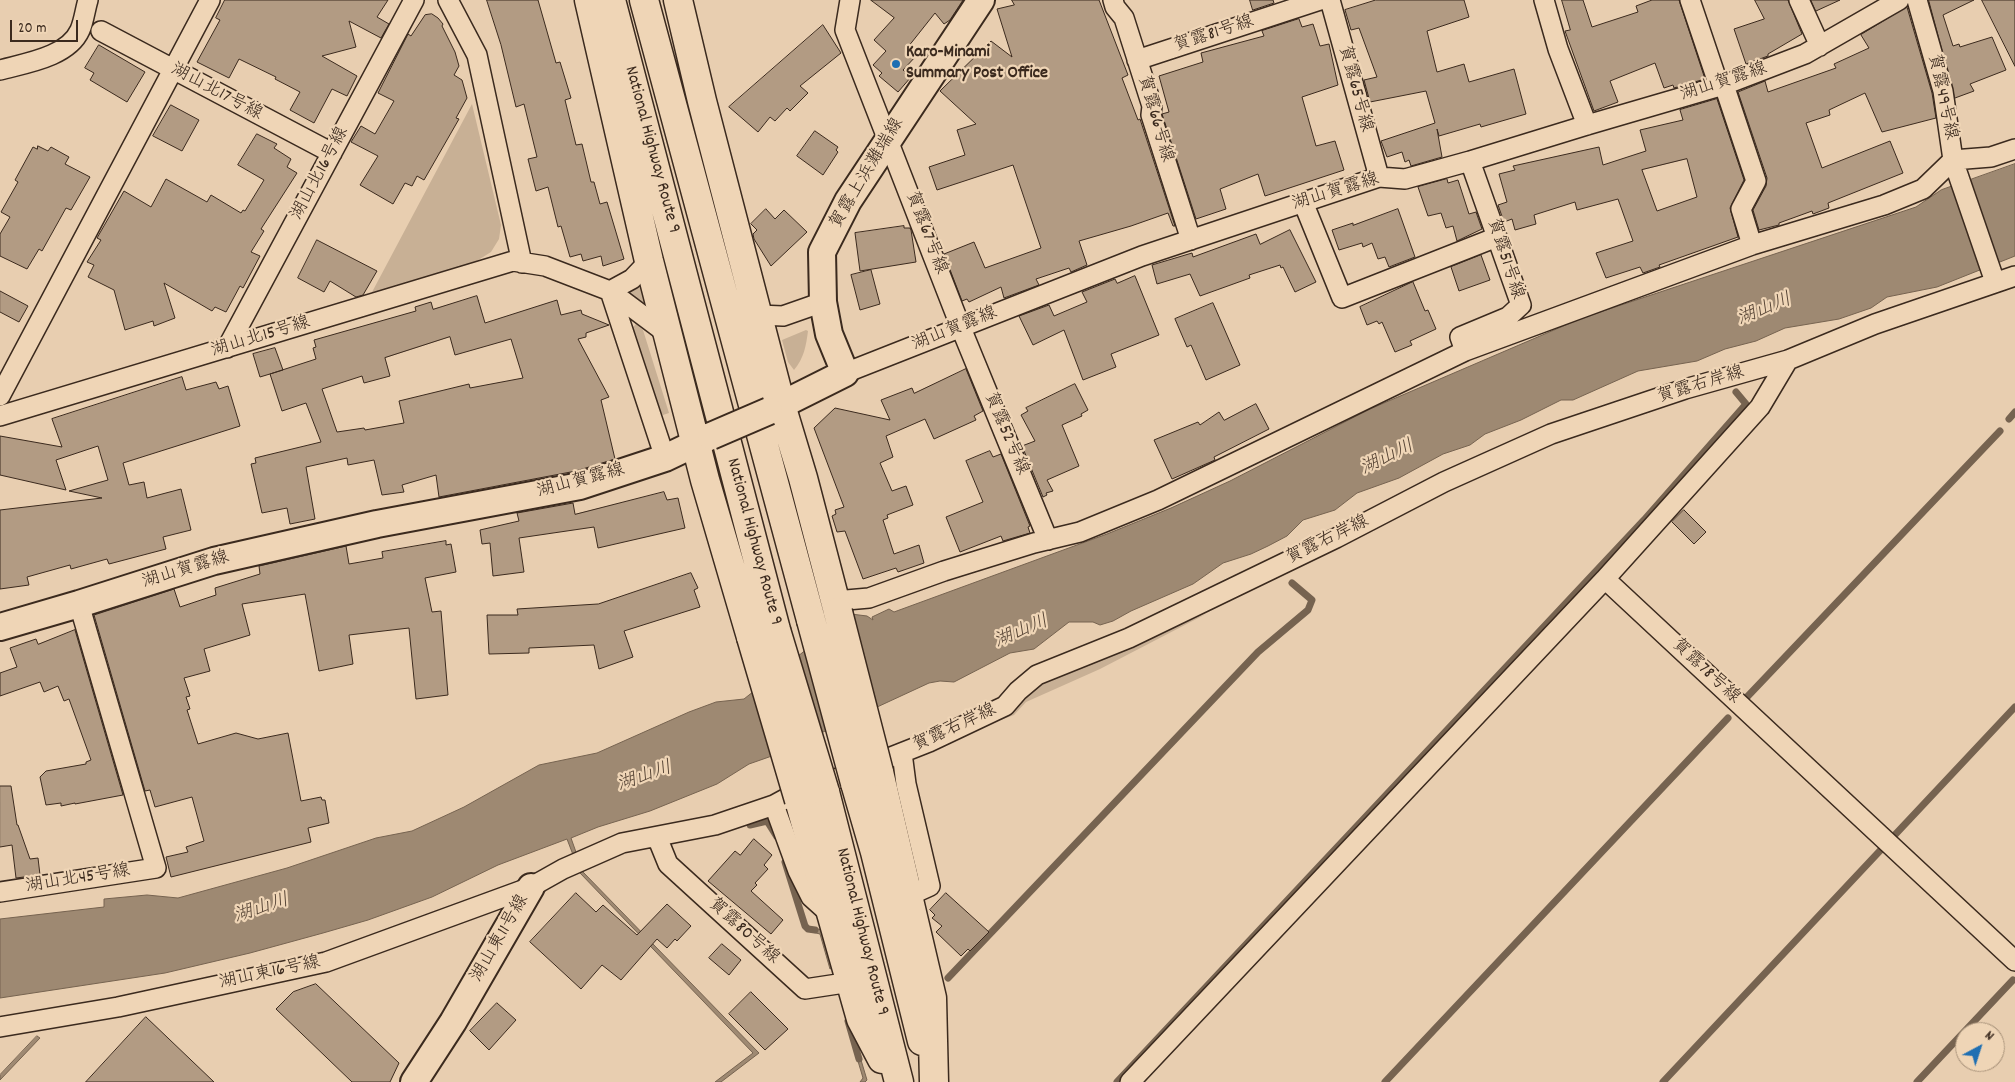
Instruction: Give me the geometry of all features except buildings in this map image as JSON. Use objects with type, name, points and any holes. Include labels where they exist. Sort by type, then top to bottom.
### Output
[{"type":"highway","points":[[589,0],[650,261],[670,336],[703,440],[705,480],[799,799],[861,1019],[895,1082]]},
{"type":"highway","name":"National Highway Route 9","points":[[611,0],[776,630],[799,799],[900,1082]]},
{"type":"highway","name":"National Highway Route 9","points":[[644,0],[811,620],[867,778],[875,852],[933,1082]]},
{"type":"highway","points":[[678,0],[702,101],[758,315],[775,408],[803,478],[837,606],[867,778],[908,896],[932,998],[933,1082]]},
{"type":"street","points":[[0,70],[62,51],[72,44],[81,29],[88,0]]},
{"type":"street","points":[[0,396],[210,0]]},
{"type":"street","name":"湖山北16号線","points":[[228,348],[414,0]]},
{"type":"street","points":[[448,0],[477,55],[522,263]]},
{"type":"street","name":"賀露67号線","points":[[850,0],[846,30],[962,328]]},
{"type":"street","name":"賀露上浜灘端線","points":[[845,373],[829,334],[823,302],[822,252],[848,201],[981,0]]},
{"type":"street","name":"賀露66号線","points":[[1113,0],[1115,7],[1124,18],[1152,106],[1151,115],[1191,240]]},
{"type":"street","name":"賀露81号線","points":[[1137,60],[1320,0]]},
{"type":"street","name":"賀露65号線","points":[[1330,0],[1379,177]]},
{"type":"street","points":[[1544,0],[1558,49],[1587,125]]},
{"type":"street","points":[[1690,0],[1756,181],[1741,209],[1752,246]]},
{"type":"street","points":[[1799,0],[1820,46]]},
{"type":"street","name":"湖山賀露線","points":[[0,627],[214,561],[377,524],[563,490],[665,458],[775,408],[845,373],[1142,256],[1379,177],[1405,179],[1470,162],[1721,85],[1805,54],[1899,0]]},
{"type":"street","name":"賀露49号線","points":[[1918,0],[1943,91],[1953,160],[1993,277]]},
{"type":"street","name":"湖山北17号線","points":[[101,31],[332,153]]},
{"type":"street","points":[[837,606],[869,598],[944,571],[1080,532],[1158,500],[1466,351],[1752,246],[1884,205],[1923,189],[1953,160],[1991,156],[2015,149]]},
{"type":"street","name":"賀露51号線","points":[[1466,351],[1460,337],[1508,317],[1521,305],[1470,162]]},
{"type":"street","points":[[1303,202],[1342,298],[1497,237]]},
{"type":"street","name":"湖山北15号線","points":[[0,416],[513,261],[545,266],[610,291],[670,336]]},
{"type":"street","points":[[650,261],[632,278],[610,291],[665,458]]},
{"type":"street","name":"賀露右岸線","points":[[799,799],[785,799],[902,753],[1005,706],[1018,691],[1037,676],[1129,638],[1336,538],[1444,482],[1542,438],[1685,389],[1788,360],[1831,340],[1993,277],[2015,276]]},
{"type":"street","points":[[758,315],[783,316],[823,302]]},
{"type":"street","name":"賀露52号線","points":[[962,328],[1048,540]]},
{"type":"street","points":[[1130,1082],[1605,579],[1760,408],[1788,360]]},
{"type":"street","name":"賀露78号線","points":[[1605,579],[2015,961]]},
{"type":"street","name":"湖山北45号線","points":[[0,892],[156,868],[79,604]]},
{"type":"street","points":[[902,753],[906,784],[930,886],[908,896]]},
{"type":"street","name":"賀露右岸線","points":[[657,837],[715,825],[799,799]]},
{"type":"street","name":"湖山東11号線","points":[[414,1082],[453,1022],[531,887],[563,869],[622,843],[657,837]]},
{"type":"street","name":"賀露80号線","points":[[657,837],[668,864],[805,989],[851,982]]},
{"type":"street","name":"湖山東16号線","points":[[0,1027],[118,1007],[326,962],[531,887]]},
{"type":"shaded area","points":[[472,104],[501,225],[499,239],[491,252],[475,262],[371,294]]},
{"type":"shaded area","points":[[642,281],[651,315],[623,293]]},
{"type":"shaded area","points":[[636,324],[643,330],[669,413],[663,415],[657,410],[631,329]]},
{"type":"shaded area","points":[[806,330],[808,331],[804,352],[794,370],[788,362],[782,340]]},
{"type":"shaded area","points":[[1206,614],[1100,669],[1026,702],[1014,715],[990,724],[1015,710],[1025,693],[1043,680]]},
{"type":"water","name":"湖山川","points":[[2015,164],[2015,256],[1937,287],[1887,297],[1871,308],[1839,319],[1785,328],[1756,341],[1725,349],[1697,361],[1638,371],[1573,400],[1561,400],[1521,420],[1485,434],[1470,445],[1443,454],[1399,478],[1357,493],[1335,510],[1303,520],[1287,536],[1268,546],[1223,563],[1193,584],[1131,611],[1113,621],[1100,625],[1093,622],[1069,622],[1034,649],[1010,653],[954,682],[940,681],[929,683],[769,757],[749,764],[717,784],[650,811],[598,827],[571,838],[583,872],[759,1053],[721,1082],[715,1082],[753,1053],[580,873],[567,839],[498,865],[432,897],[368,920],[323,933],[165,973],[0,998],[0,919],[104,907],[104,899],[147,895],[178,898],[287,868],[376,838],[412,831],[464,807],[539,765],[597,753],[716,702],[744,699],[851,614],[867,616],[873,620],[872,617],[889,609],[894,612],[1107,534],[1230,481],[1370,409],[1582,318],[1916,207],[1941,190]]},
{"type":"water","points":[[806,928],[823,930],[834,967],[830,969],[820,934],[808,931]]},
{"type":"water","points":[[37,1036],[40,1038],[0,1080],[0,1075]]},
{"type":"water","points":[[858,1050],[867,1080],[865,1082],[860,1082],[863,1078],[855,1051]]},
{"type":"waterway","points":[[1117,1082],[1644,520],[1746,404],[1736,392]]},
{"type":"waterway","points":[[2009,419],[2015,412]]},
{"type":"waterway","points":[[1747,697],[2000,431]]},
{"type":"waterway","points":[[948,978],[1258,652],[1308,610],[1312,600],[1292,583]]},
{"type":"waterway","points":[[1663,1082],[2015,707]]},
{"type":"waterway","points":[[1385,1082],[1728,718]]},
{"type":"waterway","points":[[750,825],[767,821],[777,837]]},
{"type":"waterway","points":[[785,862],[805,926],[808,929],[815,930]]},
{"type":"waterway","points":[[1917,1082],[2013,980]]},
{"type":"waterway","points":[[848,1021],[859,1059]]},
{"type":"place","name":"Karo-Minami Summary Post Office","points":[[896,64]]}]
